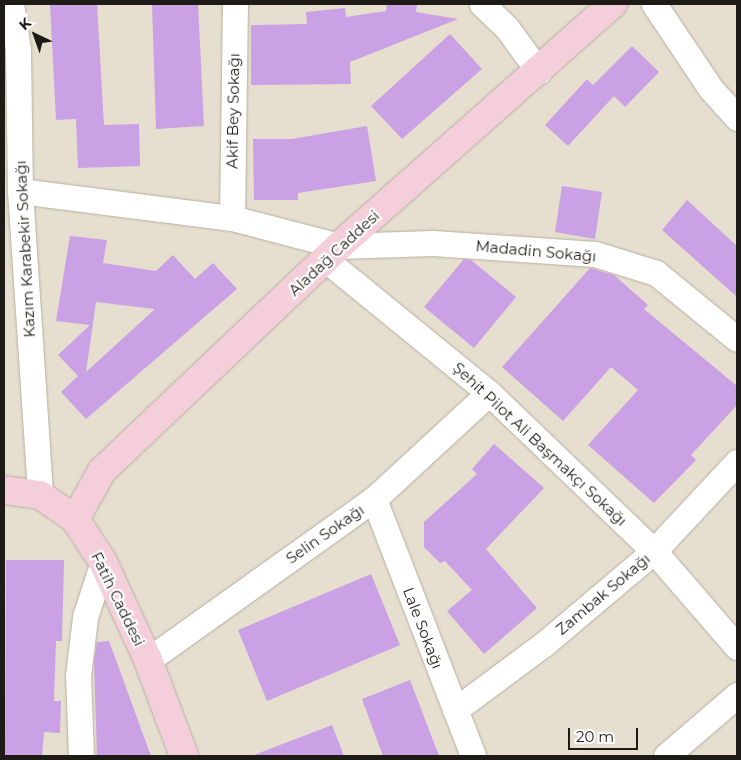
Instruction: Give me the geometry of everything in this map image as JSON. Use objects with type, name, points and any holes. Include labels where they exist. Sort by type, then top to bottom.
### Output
[{"type":"main road","name":"Aladağ Caddesi","points":[[74,519],[102,471],[333,253],[539,72],[613,4]]},
{"type":"main road","name":"Fatih Caddesi","points":[[4,490],[40,494],[74,519],[104,562],[148,660],[184,756]]},
{"type":"street","name":"Kazım Karabekir Sokağı","points":[[11,4],[18,50],[20,191],[40,494]]},
{"type":"street","name":"Akif Bey Sokağı","points":[[232,218],[235,4]]},
{"type":"street","points":[[482,4],[507,28],[539,72]]},
{"type":"street","points":[[654,4],[710,89],[737,118]]},
{"type":"street","name":"Şehit Pilot Ali Başmakçı Sokağı","points":[[20,191],[232,218],[333,253],[489,393],[654,551],[737,647]]},
{"type":"street","name":"Madadin Sokağı","points":[[333,253],[433,243],[595,254],[656,272],[737,339]]},
{"type":"street","name":"Selin Sokağı","points":[[148,660],[374,499],[489,393]]},
{"type":"street","name":"Zambak Sokağı","points":[[454,710],[544,644],[654,551],[737,462]]},
{"type":"street","name":"Lale Sokağı","points":[[374,499],[473,756]]},
{"type":"street","points":[[81,756],[80,666],[85,617],[104,562]]},
{"type":"street","points":[[666,756],[737,695]]},
{"type":"building","points":[[50,4],[97,4],[104,125],[139,124],[140,166],[78,168],[76,119],[56,120]]},
{"type":"building","points":[[152,4],[198,4],[204,126],[156,129]]},
{"type":"building","points":[[387,4],[417,4],[416,12],[458,19],[350,62],[351,84],[251,85],[251,25],[307,24],[306,12],[345,8],[346,17],[386,11]]},
{"type":"building","points":[[450,34],[482,69],[402,139],[371,106]]},
{"type":"building","points":[[632,46],[659,72],[625,107],[614,96],[568,146],[545,125],[587,79],[593,85]]},
{"type":"building","points":[[367,126],[376,181],[298,193],[298,200],[254,200],[253,139],[292,139]]},
{"type":"building","points":[[562,186],[602,192],[595,239],[555,232]]},
{"type":"building","points":[[687,200],[737,246],[737,297],[662,230]]},
{"type":"building","points":[[70,236],[107,240],[103,263],[156,271],[173,255],[195,279],[213,263],[237,289],[86,419],[61,392],[78,376],[58,355],[90,325],[56,321]],"holes":[[[96,302],[155,309],[86,372]]]},
{"type":"building","points":[[464,259],[471,260],[516,297],[474,348],[424,307]]},
{"type":"building","points":[[590,268],[614,275],[648,305],[644,309],[737,386],[737,405],[691,455],[696,460],[654,503],[588,445],[638,390],[611,367],[563,421],[502,367]]},
{"type":"building","points":[[494,444],[544,488],[486,549],[537,608],[484,654],[447,611],[472,590],[445,561],[440,563],[424,547],[424,522],[477,474],[472,469]]},
{"type":"building","points":[[6,560],[64,560],[62,641],[56,641],[54,701],[61,701],[60,733],[44,732],[42,756],[5,756]]},
{"type":"building","points":[[371,574],[400,645],[267,701],[238,630]]},
{"type":"building","points":[[109,641],[151,756],[97,756],[94,661],[97,642]]},
{"type":"building","points":[[410,680],[439,756],[383,756],[362,699]]},
{"type":"building","points":[[332,725],[344,756],[254,755]]}]
